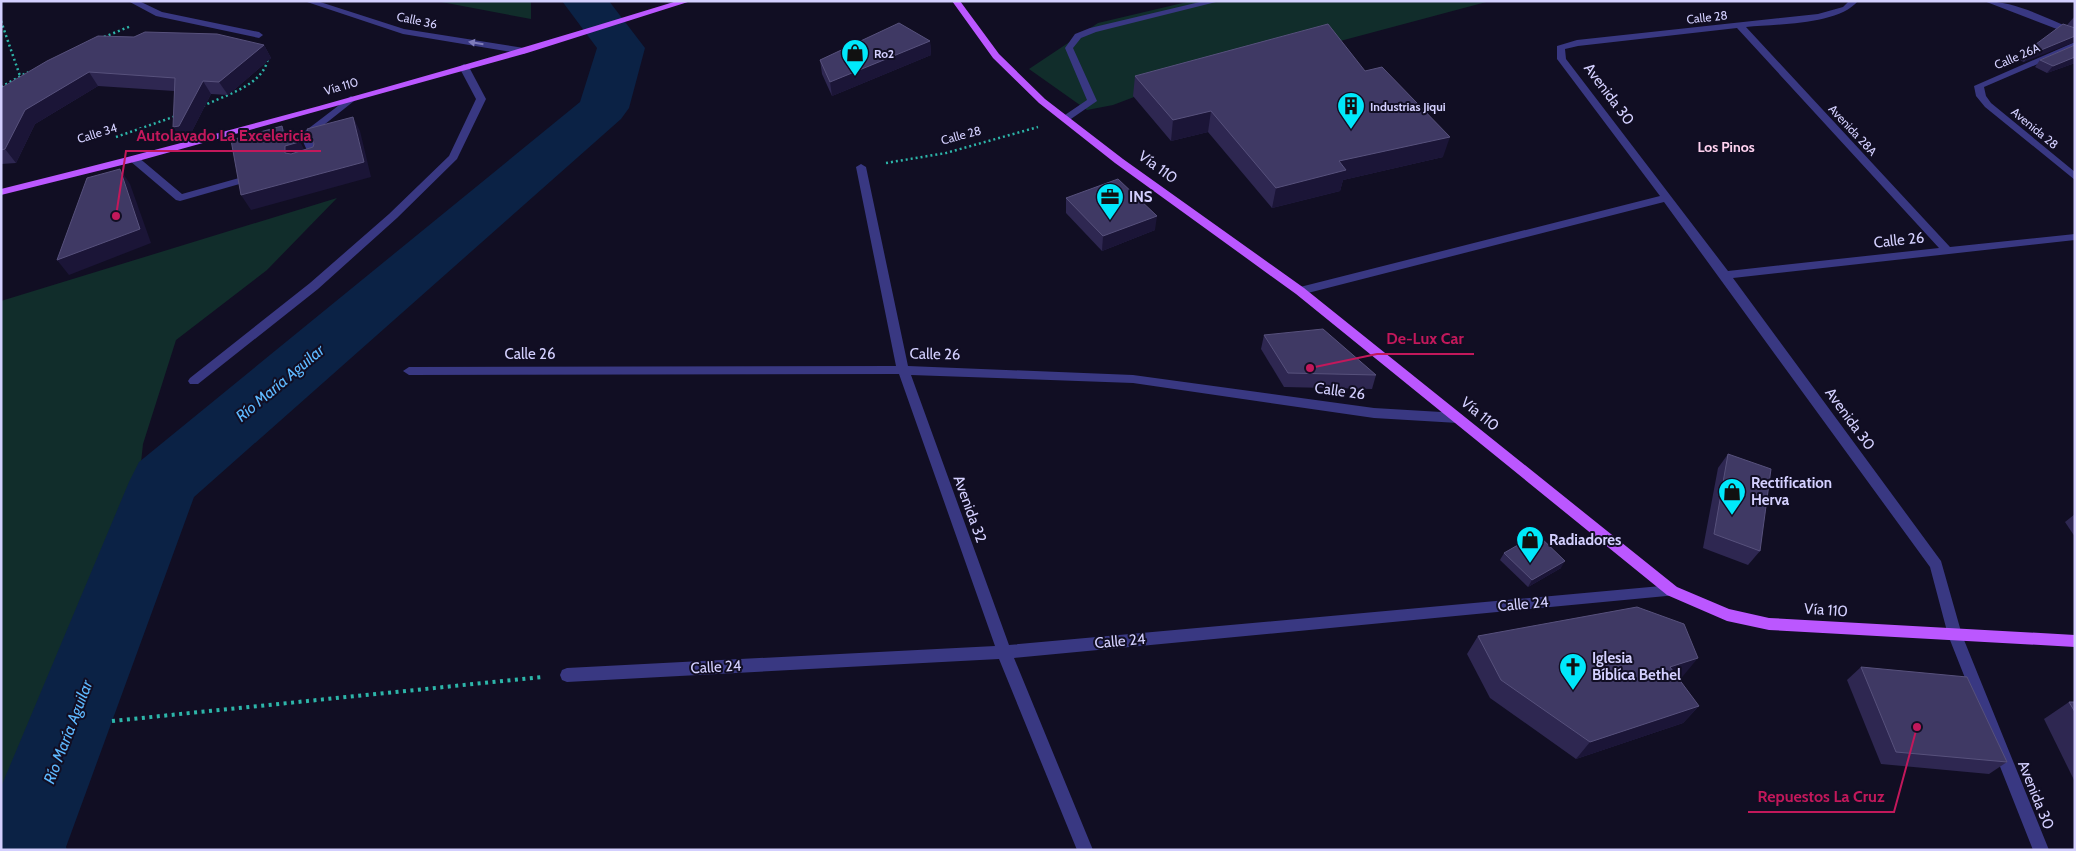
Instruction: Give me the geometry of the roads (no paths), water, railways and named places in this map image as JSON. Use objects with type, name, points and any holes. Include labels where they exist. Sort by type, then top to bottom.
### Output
[{"type":"main road","name":"Vía 110","points":[[1,192],[134,160],[581,35],[687,1]]},
{"type":"main road","name":"Vía 110","points":[[956,1],[996,56],[1042,101],[1065,120],[1300,291],[1672,591],[1727,615],[1769,624],[2075,642]]},
{"type":"street","points":[[132,1],[159,14],[259,35]]},
{"type":"street","name":"Calle 36","points":[[308,1],[403,31],[524,51]]},
{"type":"street","points":[[1065,120],[1092,101],[1069,48],[1078,36],[1093,30],[1216,1]]},
{"type":"street","name":"Calle 28","points":[[1560,48],[1577,43],[1819,17],[1846,9],[1854,1]]},
{"type":"street","points":[[1988,1],[2032,14],[2075,33]]},
{"type":"street","name":"Avenida 28A","points":[[1740,26],[1949,252]]},
{"type":"street","name":"Calle 26A","points":[[1981,96],[1979,86],[2075,45]]},
{"type":"street","name":"Avenida 30","points":[[1560,48],[1562,59],[1726,275],[1936,564],[1955,636],[2040,850]]},
{"type":"street","points":[[194,381],[314,286],[393,216],[453,157],[481,99],[464,67]]},
{"type":"street","name":"Avenida 28","points":[[1981,96],[1988,105],[2075,177]]},
{"type":"street","points":[[299,164],[316,159],[305,135],[351,99]]},
{"type":"street","points":[[134,160],[180,198],[239,181]]},
{"type":"street","name":"Avenida 32","points":[[861,167],[903,370],[1004,652],[1085,850]]},
{"type":"street","points":[[1300,291],[1667,198]]},
{"type":"street","name":"Calle 26","points":[[1726,275],[2075,237]]},
{"type":"street","name":"Calle 26","points":[[409,370],[903,370],[1132,379],[1374,413],[1458,418]]},
{"type":"street","name":"Calle 24","points":[[567,675],[1004,652],[1672,591]]},
{"type":"waterway","name":"Río María Aguilar","points":[[22,850],[21,847],[164,482],[603,108],[621,48],[585,1]]},
{"type":"place","name":"Ro2","points":[[855,77]]},
{"type":"place","name":"Industrias Jiqui","points":[[1351,130]]},
{"type":"place","name":"Autolavado La Excelericia","points":[[116,216]]},
{"type":"place","name":"INS","points":[[1110,221]]},
{"type":"place","name":"De-Lux Car","points":[[1310,368]]},
{"type":"place","name":"Rectification Herva","points":[[1732,516]]},
{"type":"place","name":"Radiadores","points":[[1530,564]]},
{"type":"place","name":"Iglesia Bíblíca Bethel","points":[[1573,691]]},
{"type":"place","name":"Repuestos La Cruz","points":[[1917,727]]},
{"type":"district","name":"Los Pinos","points":[[1726,147]]}]
